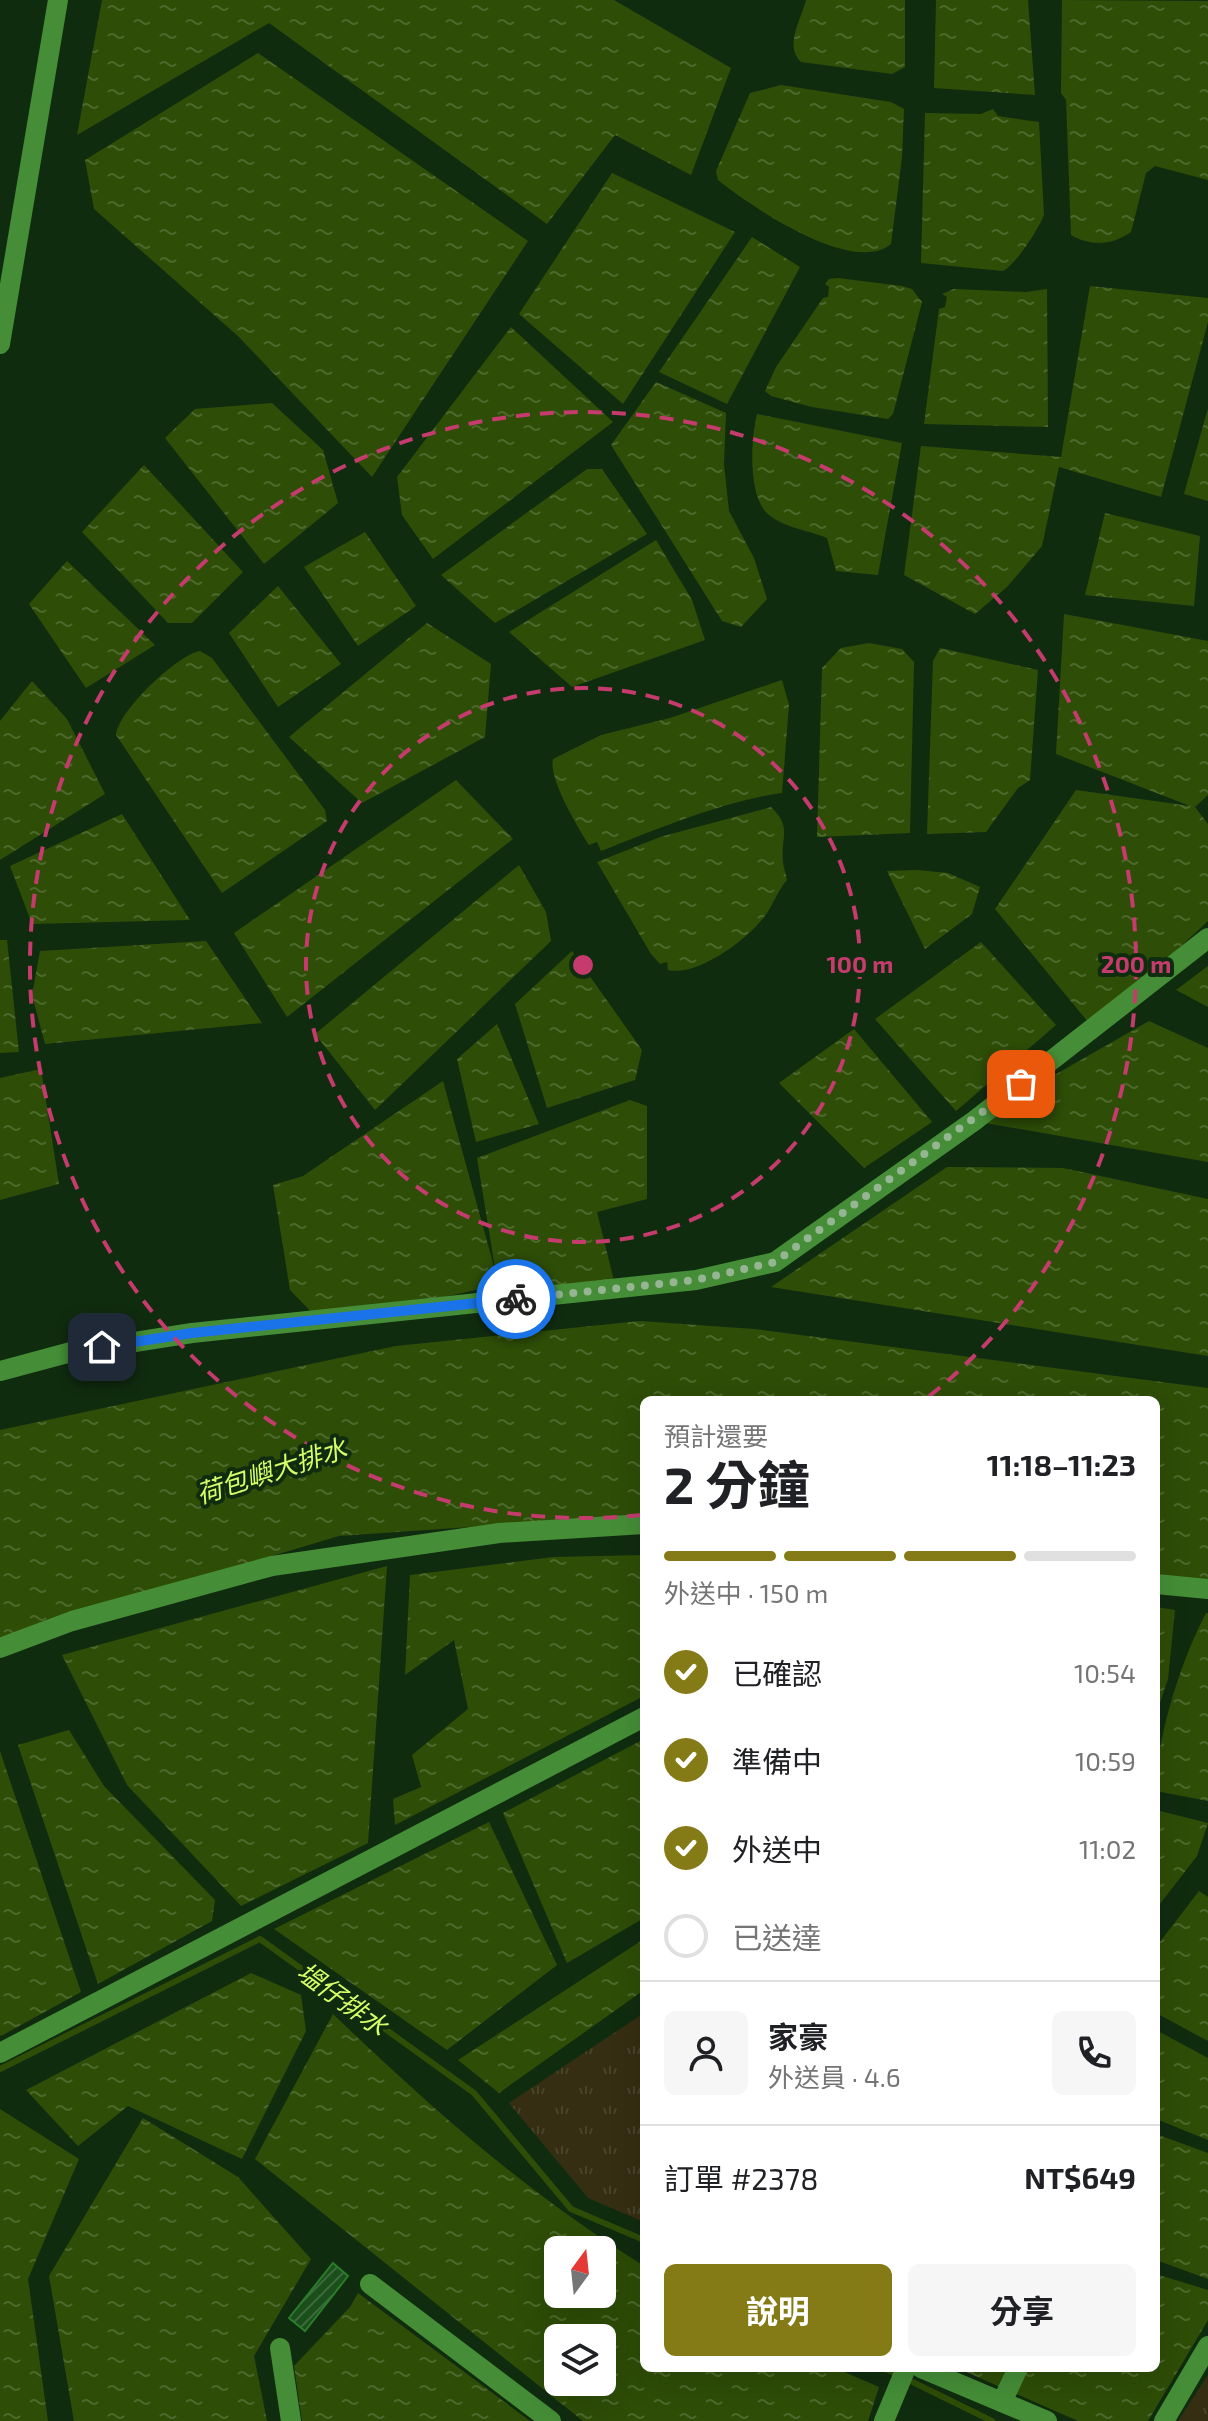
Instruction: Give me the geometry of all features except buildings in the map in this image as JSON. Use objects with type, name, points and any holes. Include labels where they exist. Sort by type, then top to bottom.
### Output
[{"type":"street","points":[[0,344],[58,0]]},
{"type":"street","points":[[0,1371],[71,1352],[192,1333],[696,1280],[775,1262],[974,1121],[1208,938]]},
{"type":"street","points":[[0,1648],[72,1621],[272,1566],[499,1533],[640,1524]]},
{"type":"street","points":[[1160,1584],[1208,1589]]},
{"type":"street","points":[[0,2053],[640,1719]]},
{"type":"street","points":[[370,2284],[551,2421]]},
{"type":"street","points":[[1164,2421],[1208,2346]]},
{"type":"street","points":[[280,2348],[291,2421]]},
{"type":"street","points":[[884,2421],[904,2372]]},
{"type":"street","points":[[931,2372],[1047,2421]]},
{"type":"street","points":[[1002,2402],[1016,2372]]},
{"type":"green space","points":[[640,2016],[640,2220],[588,2198],[509,2103]]},
{"type":"green space","points":[[1208,2375],[1208,2421],[1178,2421]]},
{"type":"water","points":[[102,0],[614,0],[731,68],[691,175],[615,135],[547,224],[269,23],[77,135]]},
{"type":"water","points":[[806,0],[905,0],[905,67],[892,74],[801,62],[796,56],[794,41]]},
{"type":"water","points":[[936,0],[1028,0],[1035,95],[934,88]]},
{"type":"water","points":[[1062,0],[1208,1],[1208,180],[1155,166],[1146,173],[1131,232],[1109,242],[1094,243],[1071,235],[1066,100],[1061,93]]},
{"type":"water","points":[[258,53],[528,241],[372,477],[239,337],[94,209],[85,160]]},
{"type":"water","points":[[781,85],[891,102],[904,109],[902,157],[891,244],[874,252],[828,245],[777,220],[718,180],[716,171],[750,93]]},
{"type":"water","points":[[993,109],[998,116],[1039,122],[1044,215],[1020,254],[1003,271],[921,263],[925,113],[981,114]]},
{"type":"water","points":[[612,173],[735,232],[623,404],[519,314]]},
{"type":"water","points":[[752,237],[800,267],[727,404],[659,372]]},
{"type":"water","points":[[829,279],[902,286],[912,289],[922,302],[893,414],[888,419],[812,407],[771,396],[765,391],[776,367],[823,298],[828,297],[829,287],[825,284]]},
{"type":"water","points":[[1090,286],[1208,298],[1208,322],[1161,497],[1059,467],[1042,546],[1007,587],[975,614],[904,575],[921,446],[1061,457]]},
{"type":"water","points":[[954,289],[1026,292],[1047,289],[1048,427],[924,424],[939,309],[945,307],[947,297],[942,294]]},
{"type":"water","points":[[511,327],[613,422],[433,559],[402,515],[397,477]]},
{"type":"water","points":[[656,382],[726,413],[724,464],[729,511],[754,558],[767,599],[741,627],[722,621],[611,445]]},
{"type":"water","points":[[272,403],[323,450],[338,503],[264,564],[165,438],[195,409]]},
{"type":"water","points":[[1208,408],[1208,501],[1184,494]]},
{"type":"water","points":[[757,414],[902,443],[878,575],[836,571],[827,538],[782,523],[762,507],[752,467]]},
{"type":"water","points":[[144,465],[243,572],[192,623],[168,623],[82,532]]},
{"type":"water","points":[[587,469],[602,469],[647,534],[495,623],[441,575]]},
{"type":"water","points":[[1105,513],[1200,536],[1194,606],[1085,595]]},
{"type":"water","points":[[365,532],[416,606],[358,646],[304,567]]},
{"type":"water","points":[[656,540],[692,600],[705,640],[572,687],[509,632]]},
{"type":"water","points":[[67,561],[155,645],[86,688],[29,604]]},
{"type":"water","points":[[278,586],[341,664],[278,707],[229,633]]},
{"type":"water","points":[[1064,614],[1208,641],[1208,795],[1195,807],[1208,824],[1208,921],[1093,1028],[995,909],[1076,790],[1190,806],[1056,754]]},
{"type":"water","points":[[427,623],[491,664],[485,737],[362,803],[289,737]]},
{"type":"water","points":[[869,643],[902,649],[914,662],[910,833],[817,837],[822,668],[841,648]]},
{"type":"water","points":[[940,648],[1038,670],[1030,780],[1018,788],[986,832],[927,834],[933,661]]},
{"type":"water","points":[[200,651],[212,658],[325,810],[327,821],[222,893],[116,735],[126,713],[150,686],[178,662]]},
{"type":"water","points":[[782,680],[789,705],[782,793],[713,810],[601,851],[597,842],[589,845],[559,790],[553,759],[601,735],[670,718]]},
{"type":"water","points":[[32,681],[67,719],[105,794],[0,860],[0,721]]},
{"type":"water","points":[[456,780],[513,839],[287,1017],[234,933]]},
{"type":"water","points":[[771,807],[784,827],[783,863],[787,880],[767,913],[746,936],[720,955],[693,968],[668,970],[667,962],[660,964],[651,954],[597,862],[660,837]]},
{"type":"water","points":[[122,814],[190,920],[32,924],[10,866]]},
{"type":"water","points":[[519,865],[546,912],[551,941],[375,1110],[315,1034]]},
{"type":"water","points":[[887,871],[948,873],[980,887],[972,914],[925,949]]},
{"type":"water","points":[[0,940],[7,940],[19,1052],[0,1053]]},
{"type":"water","points":[[206,941],[262,1023],[45,1044],[32,995],[40,951]]},
{"type":"water","points":[[981,942],[1056,1025],[956,1111],[875,1019]]},
{"type":"water","points":[[572,951],[642,1050],[635,1080],[547,1108],[515,1004]]},
{"type":"water","points":[[1208,966],[1208,1007],[1176,990]]},
{"type":"water","points":[[1149,1021],[1208,1048],[1208,1162],[974,1121]]},
{"type":"water","points":[[497,1024],[539,1124],[476,1142],[457,1059]]},
{"type":"water","points":[[854,1029],[932,1122],[864,1168],[779,1083]]},
{"type":"water","points":[[41,1069],[59,1184],[0,1200],[0,1078]]},
{"type":"water","points":[[443,1081],[496,1274],[477,1158],[630,1100],[647,1106],[647,1199],[597,1212],[617,1293],[498,1285],[323,1324],[290,1290],[273,1185],[303,1176]]},
{"type":"water","points":[[947,1167],[1063,1168],[1208,1199],[1208,1356],[771,1287]]},
{"type":"water","name":"荷包嶼大排水","points":[[640,1321],[754,1329],[1208,1388],[1208,1582],[1160,1577],[1160,1396],[640,1396],[640,1515],[339,1536],[0,1637],[0,1430],[396,1346]]},
{"type":"water","points":[[640,1555],[640,1698],[395,1825],[393,1799],[421,1787],[412,1755],[468,1709],[454,1640],[405,1675],[410,1575],[553,1557]]},
{"type":"water","points":[[387,1566],[368,1843],[241,1906],[127,1785],[62,1655]]},
{"type":"water","points":[[1160,1608],[1175,1610],[1168,1679],[1160,1703]]},
{"type":"water","points":[[1208,1613],[1208,1801],[1160,1792],[1160,1747],[1188,1653]]},
{"type":"water","points":[[69,1730],[104,1786],[215,1900],[212,1921],[98,1984],[18,1745]]},
{"type":"water","points":[[640,1741],[640,1920],[567,1963],[503,1813]]},
{"type":"water","points":[[0,1751],[81,1992],[1,2036],[0,2035]]},
{"type":"water","points":[[1160,1811],[1208,1823],[1197,1856],[1160,1904]]},
{"type":"water","points":[[489,1822],[557,1965],[447,2050],[274,1929]]},
{"type":"water","points":[[1199,1891],[1208,1897],[1208,2041],[1160,2015],[1160,1942]]},
{"type":"water","points":[[640,1942],[640,1993],[499,2093],[458,2060]]},
{"type":"water","points":[[251,1973],[301,1995],[306,2031],[242,2159],[128,2106],[78,2146],[26,2090]]},
{"type":"water","points":[[333,2014],[482,2148],[598,2236],[544,2236],[544,2308],[616,2308],[616,2248],[640,2263],[640,2372],[844,2372],[879,2387],[868,2421],[583,2421],[552,2396],[616,2396],[616,2324],[544,2324],[544,2390],[255,2159]]},
{"type":"water","points":[[1160,2032],[1208,2058],[1208,2140],[1160,2121]]},
{"type":"water","points":[[0,2109],[79,2159],[28,2279],[48,2421],[0,2421]]},
{"type":"water","points":[[143,2118],[238,2177],[311,2259],[254,2356],[267,2421],[74,2421],[49,2276]]},
{"type":"water","points":[[1160,2135],[1208,2153],[1208,2279],[1160,2261]]},
{"type":"water","points":[[1160,2275],[1208,2290],[1208,2320],[1148,2421],[1078,2421],[966,2372],[1160,2372]]},
{"type":"water","points":[[358,2293],[530,2421],[302,2421],[294,2366],[350,2307]]},
{"type":"waterway","name":"塭仔排水","points":[[0,2069],[260,1939],[474,2093],[571,2209],[640,2238]]},
{"type":"waterway","name":"塭仔排水","points":[[892,2372],[992,2421]]},
{"type":"way so far","points":[[516,1299],[696,1280],[775,1262],[974,1121],[1021,1084]]},
{"type":"route","points":[[102,1347],[192,1333],[516,1299]]}]
